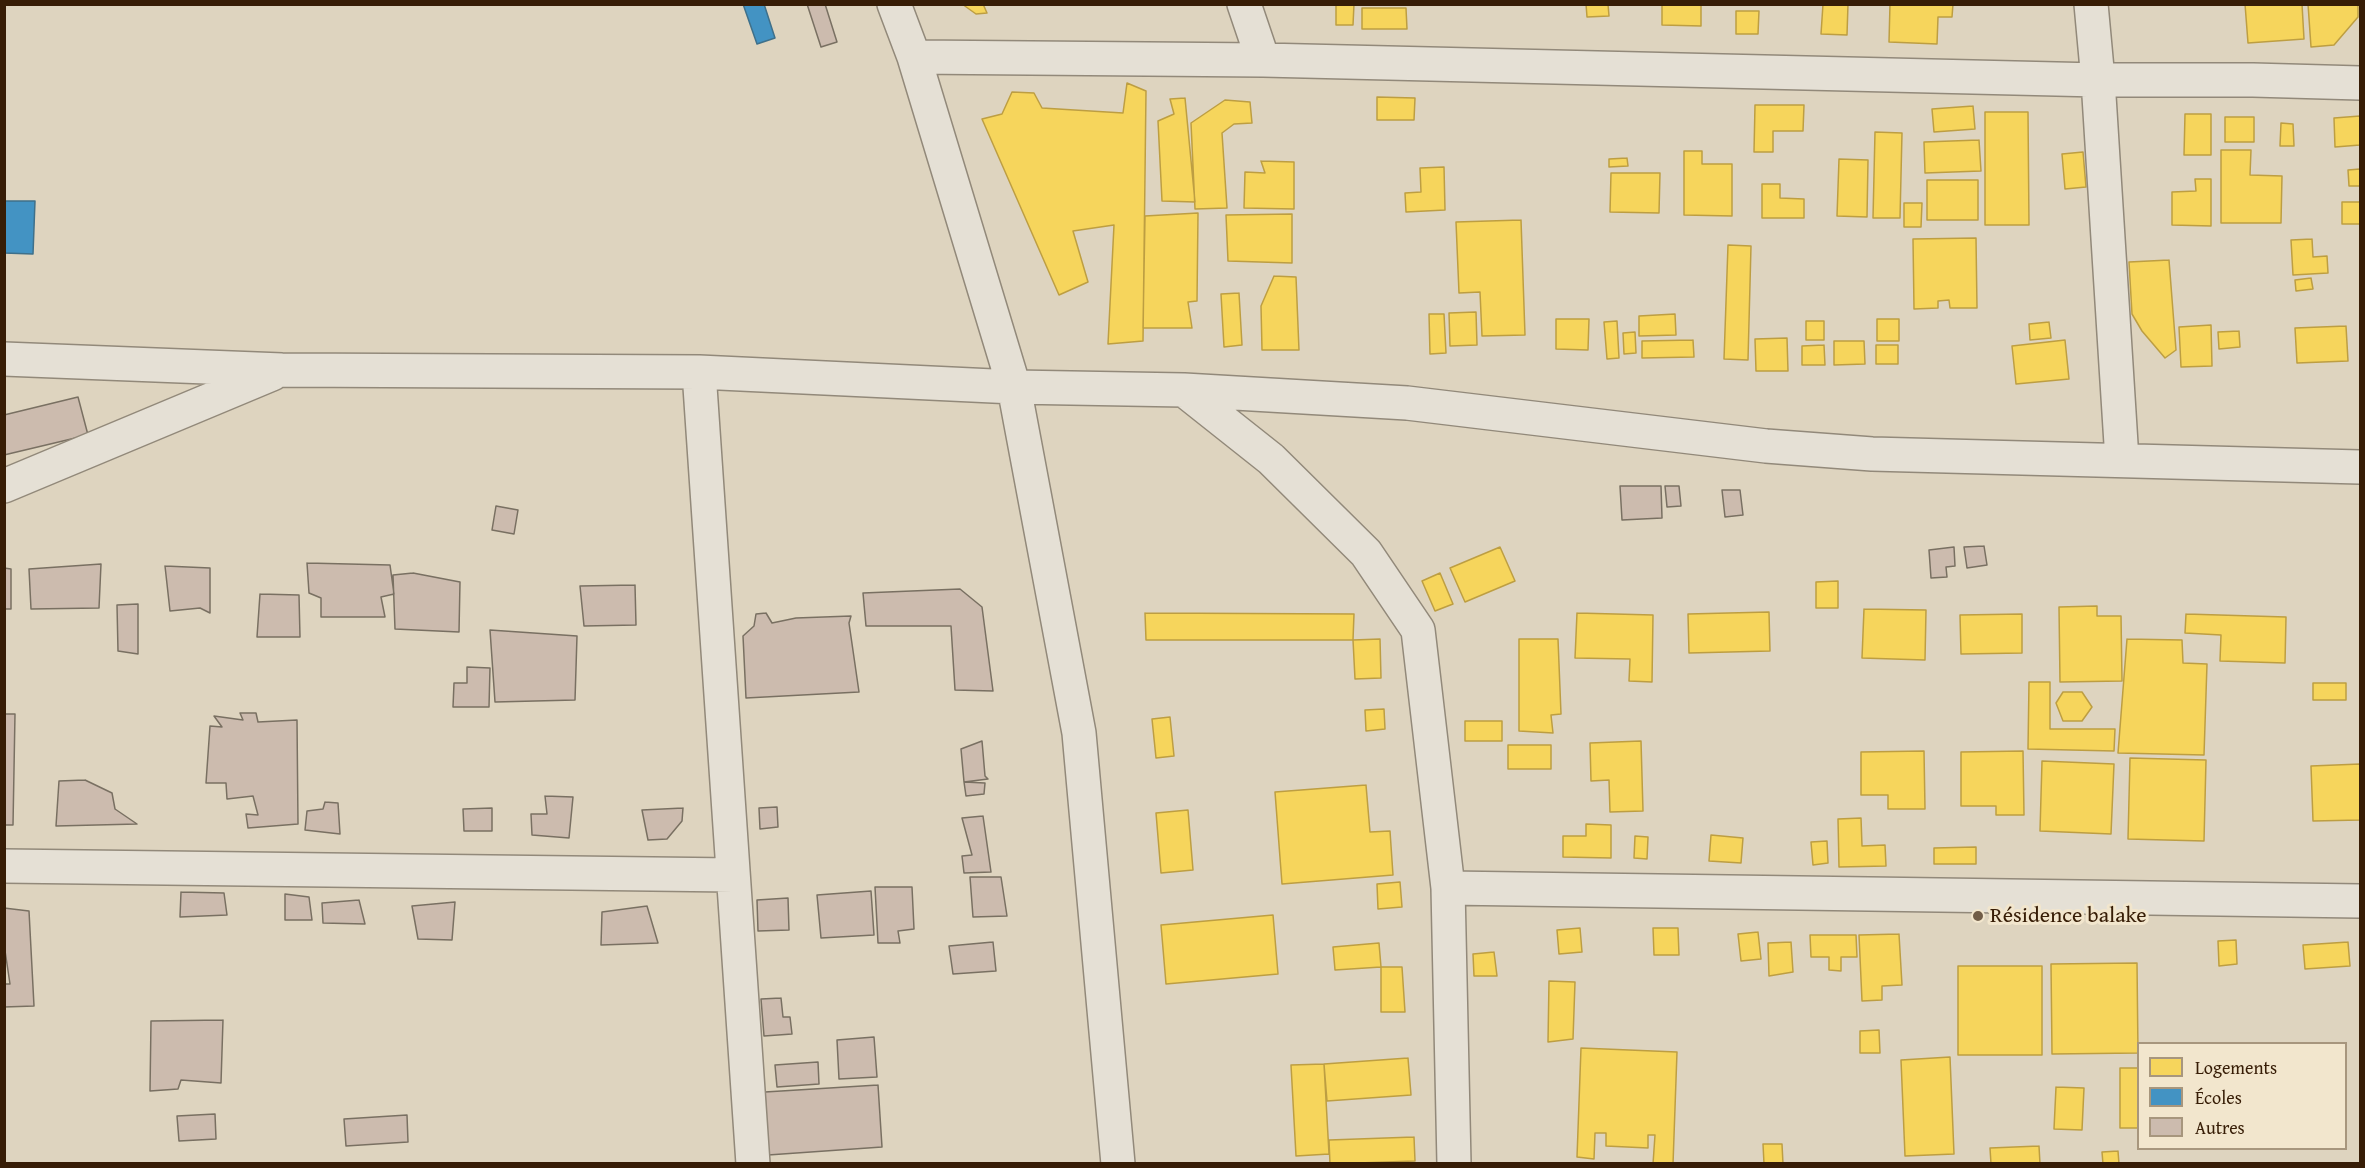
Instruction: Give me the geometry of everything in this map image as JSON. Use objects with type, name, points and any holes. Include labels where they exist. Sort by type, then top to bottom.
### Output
[{"type":"street","points":[[894,4],[914,57],[1014,387],[1079,733],[1118,1164]]},
{"type":"street","points":[[1244,4],[1263,60]]},
{"type":"street","points":[[2091,4],[2098,80],[2121,460]]},
{"type":"street","points":[[914,57],[1263,60],[2098,80],[2361,83]]},
{"type":"street","points":[[4,359],[282,370],[699,372],[1014,387],[1184,390],[1407,403],[1766,447],[1872,454],[2361,467]]},
{"type":"street","points":[[4,486],[282,370]]},
{"type":"street","points":[[699,372],[753,1164]]},
{"type":"street","points":[[1184,390],[1271,459],[1366,553],[1418,630],[1448,888],[1454,1164]]},
{"type":"street","points":[[4,866],[733,875]]},
{"type":"street","points":[[1448,888],[2361,901]]},
{"type":"building: Logements","points":[[962,4],[983,4],[987,13],[976,14]]},
{"type":"building: Logements","points":[[1336,4],[1354,4],[1353,25],[1336,25]]},
{"type":"building: Logements","points":[[1586,4],[1608,4],[1609,16],[1587,17]]},
{"type":"building: Logements","points":[[1662,4],[1701,4],[1701,26],[1662,25]]},
{"type":"building: Logements","points":[[1823,4],[1848,4],[1847,35],[1821,34]]},
{"type":"building: Logements","points":[[1890,4],[1953,4],[1952,17],[1938,17],[1937,44],[1889,42]]},
{"type":"building: Logements","points":[[2245,4],[2302,4],[2304,39],[2248,43]]},
{"type":"building: Logements","points":[[2308,4],[2358,4],[2358,17],[2334,45],[2311,47]]},
{"type":"building: Logements","points":[[1362,8],[1406,8],[1407,29],[1362,29]]},
{"type":"building: Logements","points":[[1736,11],[1759,11],[1758,34],[1736,34]]},
{"type":"building: Logements","points":[[1127,83],[1146,91],[1143,341],[1108,344],[1114,225],[1073,231],[1088,282],[1059,295],[982,119],[1002,114],[1012,92],[1034,93],[1042,108],[1123,113]]},
{"type":"building: Logements","points":[[1377,97],[1415,98],[1414,120],[1377,120]]},
{"type":"building: Logements","points":[[1185,98],[1195,202],[1162,201],[1158,121],[1174,114],[1170,99]]},
{"type":"building: Logements","points":[[1225,100],[1250,102],[1252,123],[1234,124],[1222,133],[1227,208],[1195,209],[1191,123]]},
{"type":"building: Logements","points":[[1755,105],[1804,105],[1803,131],[1773,131],[1773,152],[1754,152]]},
{"type":"building: Logements","points":[[1973,106],[1975,129],[1934,132],[1932,109]]},
{"type":"building: Logements","points":[[1985,112],[2028,112],[2029,225],[1985,225]]},
{"type":"building: Logements","points":[[2185,114],[2211,114],[2211,155],[2184,155]]},
{"type":"building: Logements","points":[[2360,116],[2360,145],[2335,147],[2334,118]]},
{"type":"building: Logements","points":[[2225,117],[2254,117],[2254,142],[2225,142]]},
{"type":"building: Logements","points":[[2281,123],[2293,124],[2294,146],[2280,146]]},
{"type":"building: Logements","points":[[1875,132],[1902,133],[1900,218],[1873,218]]},
{"type":"building: Logements","points":[[1979,140],[1981,171],[1925,173],[1924,142]]},
{"type":"building: Logements","points":[[2221,150],[2251,150],[2250,175],[2282,176],[2281,223],[2221,223]]},
{"type":"building: Logements","points":[[1684,151],[1702,151],[1702,164],[1732,164],[1732,216],[1684,215]]},
{"type":"building: Logements","points":[[2083,152],[2086,187],[2065,189],[2062,154]]},
{"type":"building: Logements","points":[[1627,158],[1628,166],[1609,167],[1609,159]]},
{"type":"building: Logements","points":[[1839,159],[1868,160],[1867,217],[1837,216]]},
{"type":"building: Logements","points":[[1261,161],[1294,162],[1294,209],[1244,208],[1245,172],[1265,173]]},
{"type":"building: Logements","points":[[1444,167],[1445,210],[1406,212],[1405,193],[1421,192],[1420,168]]},
{"type":"building: Logements","points":[[2360,169],[2360,186],[2349,186],[2348,170]]},
{"type":"building: Logements","points":[[1611,173],[1660,173],[1659,213],[1610,212]]},
{"type":"building: Logements","points":[[2195,179],[2211,179],[2211,226],[2172,225],[2172,192],[2196,191]]},
{"type":"building: Logements","points":[[1927,180],[1978,180],[1978,220],[1927,220]]},
{"type":"building: Logements","points":[[1762,184],[1780,184],[1780,198],[1804,199],[1804,218],[1762,218]]},
{"type":"building: Logements","points":[[2342,202],[2360,202],[2360,224],[2342,224]]},
{"type":"building: Logements","points":[[1904,203],[1922,203],[1921,227],[1904,227]]},
{"type":"building: Logements","points":[[1198,213],[1197,301],[1188,302],[1192,328],[1143,328],[1145,216]]},
{"type":"building: Logements","points":[[1292,214],[1292,263],[1228,261],[1226,215]]},
{"type":"building: Logements","points":[[1521,220],[1525,335],[1482,336],[1480,292],[1459,293],[1456,222]]},
{"type":"building: Logements","points":[[1976,238],[1977,308],[1950,308],[1949,300],[1938,301],[1938,308],[1914,309],[1913,239]]},
{"type":"building: Logements","points":[[2312,239],[2313,257],[2327,256],[2328,273],[2293,275],[2291,240]]},
{"type":"building: Logements","points":[[1728,245],[1751,246],[1748,360],[1724,359]]},
{"type":"building: Logements","points":[[2169,260],[2176,350],[2165,358],[2142,331],[2132,314],[2129,262]]},
{"type":"building: Logements","points":[[1274,276],[1296,277],[1299,350],[1262,350],[1261,306]]},
{"type":"building: Logements","points":[[2311,278],[2313,289],[2296,291],[2295,280]]},
{"type":"building: Logements","points":[[1239,293],[1242,345],[1224,347],[1221,294]]},
{"type":"building: Logements","points":[[1476,312],[1477,345],[1450,346],[1449,313]]},
{"type":"building: Logements","points":[[1429,314],[1444,314],[1446,353],[1430,354]]},
{"type":"building: Logements","points":[[1675,314],[1676,335],[1639,336],[1639,316]]},
{"type":"building: Logements","points":[[1556,319],[1589,319],[1588,350],[1556,349]]},
{"type":"building: Logements","points":[[1877,319],[1899,319],[1899,341],[1877,341]]},
{"type":"building: Logements","points":[[1617,321],[1619,358],[1607,359],[1604,322]]},
{"type":"building: Logements","points":[[1806,321],[1824,321],[1824,340],[1806,340]]},
{"type":"building: Logements","points":[[2049,322],[2051,338],[2030,340],[2029,324]]},
{"type":"building: Logements","points":[[2211,325],[2212,366],[2181,367],[2179,327]]},
{"type":"building: Logements","points":[[2346,326],[2348,361],[2297,363],[2295,328]]},
{"type":"building: Logements","points":[[2239,331],[2240,347],[2219,349],[2218,332]]},
{"type":"building: Logements","points":[[1635,332],[1636,353],[1624,354],[1623,333]]},
{"type":"building: Logements","points":[[1787,338],[1788,371],[1756,371],[1755,339]]},
{"type":"building: Logements","points":[[1693,340],[1694,357],[1642,358],[1642,341]]},
{"type":"building: Logements","points":[[2065,340],[2069,379],[2016,384],[2012,346]]},
{"type":"building: Logements","points":[[1834,341],[1864,341],[1865,364],[1834,365]]},
{"type":"building: Logements","points":[[1824,345],[1825,365],[1802,365],[1802,346]]},
{"type":"building: Logements","points":[[1876,345],[1898,345],[1898,364],[1876,364]]},
{"type":"building: Logements","points":[[1500,547],[1515,581],[1465,602],[1450,568]]},
{"type":"building: Logements","points":[[1440,573],[1453,604],[1435,611],[1422,581]]},
{"type":"building: Logements","points":[[1838,581],[1838,608],[1816,608],[1816,582]]},
{"type":"building: Logements","points":[[2097,606],[2097,616],[2121,616],[2122,681],[2060,682],[2059,607]]},
{"type":"building: Logements","points":[[1864,609],[1926,610],[1925,660],[1862,658]]},
{"type":"building: Logements","points":[[1769,612],[1770,651],[1689,653],[1688,614]]},
{"type":"building: Logements","points":[[1145,613],[1354,614],[1353,640],[1146,640]]},
{"type":"building: Logements","points":[[1577,613],[1653,615],[1652,682],[1629,681],[1630,659],[1575,658]]},
{"type":"building: Logements","points":[[2022,614],[2022,653],[1961,654],[1960,615]]},
{"type":"building: Logements","points":[[2186,614],[2286,617],[2285,663],[2220,661],[2221,635],[2185,633]]},
{"type":"building: Logements","points":[[1380,639],[1381,678],[1355,679],[1353,640]]},
{"type":"building: Logements","points":[[1519,639],[1558,639],[1561,714],[1551,715],[1553,733],[1519,731]]},
{"type":"building: Logements","points":[[2127,639],[2182,640],[2183,663],[2207,664],[2204,755],[2118,753]]},
{"type":"building: Logements","points":[[2029,682],[2050,682],[2050,729],[2115,729],[2114,751],[2028,749]]},
{"type":"building: Logements","points":[[2313,683],[2346,683],[2346,700],[2313,700]]},
{"type":"building: Logements","points":[[2063,692],[2082,692],[2092,707],[2082,721],[2063,721],[2056,703]]},
{"type":"building: Logements","points":[[1384,709],[1385,729],[1366,731],[1365,710]]},
{"type":"building: Logements","points":[[1170,717],[1174,756],[1156,758],[1152,719]]},
{"type":"building: Logements","points":[[1465,721],[1502,721],[1502,741],[1465,741]]},
{"type":"building: Logements","points":[[1641,741],[1643,811],[1610,812],[1609,780],[1591,781],[1590,743]]},
{"type":"building: Logements","points":[[1508,745],[1551,745],[1551,769],[1508,769]]},
{"type":"building: Logements","points":[[1924,751],[1925,809],[1888,809],[1888,795],[1861,795],[1861,752]]},
{"type":"building: Logements","points":[[2023,751],[2024,815],[1996,815],[1996,806],[1961,806],[1961,752]]},
{"type":"building: Logements","points":[[2130,758],[2206,760],[2204,841],[2128,839]]},
{"type":"building: Logements","points":[[2042,761],[2114,764],[2111,834],[2040,831]]},
{"type":"building: Logements","points":[[2360,764],[2360,820],[2313,821],[2311,766]]},
{"type":"building: Logements","points":[[1366,785],[1370,832],[1390,831],[1393,875],[1282,884],[1275,792]]},
{"type":"building: Logements","points":[[1188,810],[1193,870],[1161,873],[1156,813]]},
{"type":"building: Logements","points":[[1861,818],[1862,846],[1885,845],[1886,866],[1839,867],[1838,819]]},
{"type":"building: Logements","points":[[1586,824],[1611,825],[1611,858],[1563,857],[1563,836],[1586,836]]},
{"type":"building: Logements","points":[[1711,835],[1743,838],[1741,863],[1709,861]]},
{"type":"building: Logements","points":[[1635,836],[1648,837],[1647,859],[1634,858]]},
{"type":"building: Logements","points":[[1827,841],[1828,863],[1813,865],[1811,842]]},
{"type":"building: Logements","points":[[1976,847],[1976,864],[1934,864],[1934,848]]},
{"type":"building: Logements","points":[[1400,882],[1402,907],[1378,909],[1377,884]]},
{"type":"building: Logements","points":[[1273,915],[1278,974],[1166,984],[1161,925]]},
{"type":"building: Logements","points":[[1580,928],[1582,952],[1559,954],[1557,930]]},
{"type":"building: Logements","points":[[1653,928],[1678,928],[1679,955],[1654,955]]},
{"type":"building: Logements","points":[[1758,932],[1761,959],[1741,961],[1738,934]]},
{"type":"building: Logements","points":[[1899,934],[1902,985],[1882,986],[1882,1000],[1862,1001],[1859,935]]},
{"type":"building: Logements","points":[[1810,935],[1856,935],[1857,957],[1841,957],[1841,971],[1829,970],[1829,957],[1811,957]]},
{"type":"building: Logements","points":[[2236,940],[2237,964],[2219,966],[2218,941]]},
{"type":"building: Logements","points":[[1791,942],[1793,972],[1769,976],[1768,943]]},
{"type":"building: Logements","points":[[2348,942],[2350,966],[2305,969],[2303,945]]},
{"type":"building: Logements","points":[[1379,943],[1381,967],[1335,970],[1333,947]]},
{"type":"building: Logements","points":[[1494,952],[1497,976],[1474,976],[1473,954]]},
{"type":"building: Logements","points":[[2137,963],[2137,1053],[2052,1054],[2051,964]]},
{"type":"building: Logements","points":[[1958,966],[2042,966],[2042,1055],[1958,1055]]},
{"type":"building: Logements","points":[[1381,967],[1402,967],[1405,1012],[1381,1012]]},
{"type":"building: Logements","points":[[1549,981],[1575,982],[1573,1039],[1548,1042]]},
{"type":"building: Logements","points":[[1879,1030],[1880,1053],[1860,1053],[1860,1031]]},
{"type":"building: Logements","points":[[1581,1048],[1677,1052],[1673,1164],[1653,1164],[1655,1135],[1648,1135],[1648,1148],[1606,1146],[1606,1133],[1595,1133],[1594,1159],[1577,1157]]},
{"type":"building: Logements","points":[[1950,1057],[1954,1154],[1905,1156],[1901,1060]]},
{"type":"building: Logements","points":[[1408,1058],[1411,1095],[1327,1101],[1324,1064]]},
{"type":"building: Logements","points":[[1324,1064],[1329,1154],[1296,1156],[1291,1065]]},
{"type":"building: Logements","points":[[2120,1068],[2137,1068],[2137,1128],[2120,1128]]},
{"type":"building: Logements","points":[[2056,1087],[2084,1088],[2082,1130],[2054,1129]]},
{"type":"building: Logements","points":[[1414,1137],[1415,1161],[1330,1164],[1329,1140]]},
{"type":"building: Logements","points":[[1763,1144],[1782,1144],[1783,1164],[1764,1164]]},
{"type":"building: Logements","points":[[2039,1146],[2040,1164],[1991,1164],[1990,1148]]},
{"type":"building: Logements","points":[[2118,1151],[2119,1164],[2103,1164],[2102,1152]]},
{"type":"building: Écoles","points":[[743,4],[764,4],[775,38],[757,44]]},
{"type":"building: Écoles","points":[[4,201],[35,201],[33,254],[4,253]]},
{"type":"building: Autres","points":[[807,4],[825,4],[837,42],[821,47]]},
{"type":"building: Autres","points":[[78,397],[88,435],[4,455],[4,415]]},
{"type":"building: Autres","points":[[1620,486],[1661,486],[1662,518],[1622,520]]},
{"type":"building: Autres","points":[[1665,486],[1679,486],[1681,506],[1667,507]]},
{"type":"building: Autres","points":[[1722,490],[1740,490],[1743,515],[1725,517]]},
{"type":"building: Autres","points":[[496,506],[518,510],[514,534],[492,530]]},
{"type":"building: Autres","points":[[1984,546],[1987,565],[1967,568],[1964,547]]},
{"type":"building: Autres","points":[[1954,547],[1955,566],[1946,567],[1947,577],[1931,578],[1929,550]]},
{"type":"building: Autres","points":[[307,563],[390,565],[394,594],[381,597],[385,617],[321,617],[321,598],[309,593]]},
{"type":"building: Autres","points":[[101,564],[99,608],[31,609],[29,569]]},
{"type":"building: Autres","points":[[165,566],[210,568],[210,613],[200,608],[170,611]]},
{"type":"building: Autres","points":[[4,568],[11,569],[11,609],[4,609]]},
{"type":"building: Autres","points":[[413,573],[460,582],[459,632],[395,629],[393,575]]},
{"type":"building: Autres","points":[[635,585],[636,625],[584,626],[580,586]]},
{"type":"building: Autres","points":[[960,589],[982,607],[993,691],[955,690],[951,626],[866,626],[863,593]]},
{"type":"building: Autres","points":[[260,594],[299,595],[300,637],[257,637]]},
{"type":"building: Autres","points":[[138,604],[138,654],[118,651],[117,605]]},
{"type":"building: Autres","points":[[766,613],[772,623],[796,618],[851,616],[849,623],[859,692],[746,698],[743,636],[754,626],[756,614]]},
{"type":"building: Autres","points":[[490,630],[577,636],[575,700],[495,702]]},
{"type":"building: Autres","points":[[467,667],[490,668],[489,707],[453,707],[454,683],[467,683]]},
{"type":"building: Autres","points":[[240,713],[256,713],[258,722],[297,720],[298,824],[248,828],[246,814],[258,815],[253,796],[227,799],[226,783],[206,783],[210,726],[222,727],[214,716],[243,720]]},
{"type":"building: Autres","points":[[4,714],[15,714],[13,825],[4,825]]},
{"type":"building: Autres","points":[[982,741],[985,776],[988,779],[964,782],[961,749]]},
{"type":"building: Autres","points":[[85,780],[112,793],[115,809],[137,824],[56,826],[59,781]]},
{"type":"building: Autres","points":[[964,782],[985,783],[984,794],[966,796]]},
{"type":"building: Autres","points":[[545,796],[573,797],[569,838],[532,835],[531,814],[547,814]]},
{"type":"building: Autres","points":[[325,802],[338,803],[340,834],[305,830],[307,811],[323,809]]},
{"type":"building: Autres","points":[[777,807],[778,827],[760,829],[759,808]]},
{"type":"building: Autres","points":[[492,808],[492,831],[464,831],[463,809]]},
{"type":"building: Autres","points":[[683,808],[682,821],[667,839],[648,840],[642,810]]},
{"type":"building: Autres","points":[[983,816],[991,872],[964,873],[962,856],[972,855],[962,818]]},
{"type":"building: Autres","points":[[970,877],[1001,877],[1007,916],[973,917]]},
{"type":"building: Autres","points":[[875,887],[912,887],[914,929],[898,931],[900,943],[878,943]]},
{"type":"building: Autres","points":[[871,891],[874,935],[821,938],[817,895]]},
{"type":"building: Autres","points":[[181,892],[224,893],[227,915],[180,917]]},
{"type":"building: Autres","points":[[285,894],[309,897],[312,920],[285,920]]},
{"type":"building: Autres","points":[[788,898],[789,930],[758,931],[757,900]]},
{"type":"building: Autres","points":[[359,900],[365,924],[323,923],[322,903]]},
{"type":"building: Autres","points":[[455,902],[452,940],[418,939],[412,906]]},
{"type":"building: Autres","points":[[647,906],[658,943],[601,945],[602,912]]},
{"type":"building: Autres","points":[[4,908],[29,911],[34,1006],[4,1007],[4,984],[10,984],[4,944]]},
{"type":"building: Autres","points":[[993,942],[996,971],[953,974],[949,946]]},
{"type":"building: Autres","points":[[781,998],[783,1017],[790,1017],[792,1034],[764,1036],[761,999]]},
{"type":"building: Autres","points":[[223,1020],[221,1083],[181,1080],[178,1089],[150,1091],[151,1021]]},
{"type":"building: Autres","points":[[874,1037],[877,1077],[839,1079],[837,1040]]},
{"type":"building: Autres","points":[[818,1062],[819,1084],[777,1087],[775,1065]]},
{"type":"building: Autres","points":[[878,1085],[882,1147],[768,1155],[765,1092]]},
{"type":"building: Autres","points":[[215,1114],[216,1139],[179,1141],[177,1116]]},
{"type":"building: Autres","points":[[407,1115],[408,1142],[346,1146],[344,1119]]},
{"type":"place","name":"Résidence balake","points":[[1978,916]]}]
